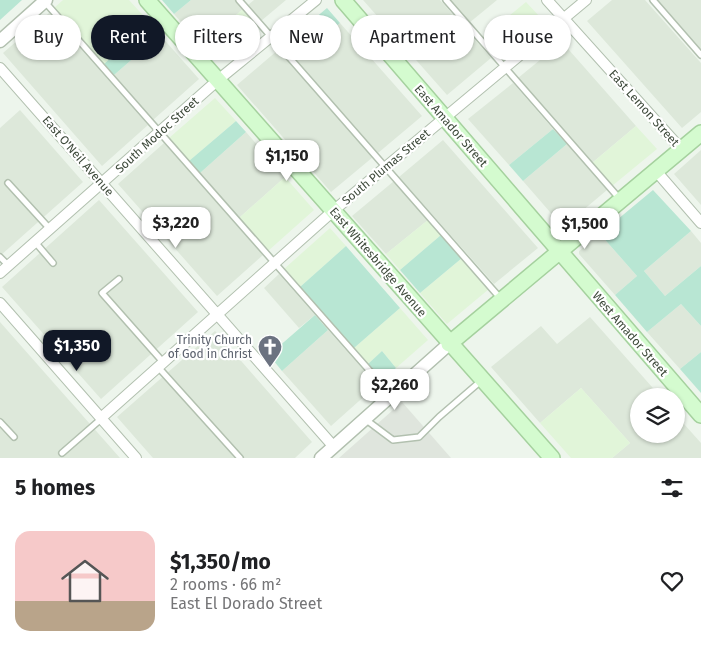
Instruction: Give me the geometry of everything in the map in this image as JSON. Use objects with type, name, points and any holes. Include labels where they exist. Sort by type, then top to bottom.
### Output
[{"type":"main road","name":"East Whitesbridge Avenue","points":[[147,0],[550,457]]},
{"type":"main road","name":"East Amador Street","points":[[343,0],[559,252]]},
{"type":"main road","points":[[450,344],[701,134]]},
{"type":"main road","name":"West Amador Street","points":[[559,252],[701,415]]},
{"type":"street","points":[[0,41],[45,0]]},
{"type":"street","name":"South Modoc Street","points":[[298,15],[316,0]]},
{"type":"street","name":"East Lemon Street","points":[[547,0],[560,15]]},
{"type":"street","name":"South Plumas Street","points":[[568,15],[586,0]]},
{"type":"street","name":"East Lemon Street","points":[[571,28],[682,150]]},
{"type":"street","name":"South Modoc Street","points":[[0,273],[218,80],[270,39]]},
{"type":"street","name":"South Plumas Street","points":[[101,418],[333,211],[514,60]]},
{"type":"street","name":"East O'Neil Avenue","points":[[0,68],[334,447]]},
{"type":"street","points":[[656,171],[701,223]]},
{"type":"street","points":[[0,304],[136,458]]},
{"type":"street","points":[[321,458],[450,344]]},
{"type":"lane","points":[[45,0],[391,396]]},
{"type":"lane","points":[[239,0],[270,35]]},
{"type":"lane","points":[[446,0],[621,200]]},
{"type":"lane","points":[[653,0],[701,55]]},
{"type":"lane","points":[[292,60],[502,300]]},
{"type":"lane","points":[[8,183],[50,229]]},
{"type":"lane","points":[[35,242],[53,263]]},
{"type":"lane","points":[[0,257],[8,266]]},
{"type":"lane","points":[[119,279],[102,294],[240,458]]},
{"type":"lane","points":[[365,419],[393,440],[418,437],[482,380]]},
{"type":"lane","points":[[62,453],[101,418]]},
{"type":"lane","points":[[0,422],[14,437]]},
{"type":"shaded area","points":[[0,0],[22,0],[0,20]]},
{"type":"shaded area","points":[[63,0],[129,0],[143,15],[91,15],[91,49],[81,38],[81,15],[60,15],[54,8]]},
{"type":"shaded area","points":[[162,0],[191,0],[174,14]]},
{"type":"shaded area","points":[[191,0],[235,0],[243,9],[236,15],[174,14]]},
{"type":"shaded area","points":[[254,0],[286,0],[261,21],[260,15],[256,15],[248,5]]},
{"type":"shaded area","points":[[363,0],[440,0],[453,15],[376,15]]},
{"type":"shaded area","points":[[449,0],[497,0],[474,19],[474,15],[462,15]]},
{"type":"shaded area","points":[[612,0],[645,0],[701,63],[701,112],[682,128],[587,21]]},
{"type":"shaded area","points":[[654,0],[701,0],[701,53]]},
{"type":"shaded area","points":[[526,2],[538,15],[510,15]]},
{"type":"shaded area","points":[[327,8],[333,15],[319,15]]},
{"type":"shaded area","points":[[243,9],[248,15],[236,15]]},
{"type":"shaded area","points":[[341,24],[351,35],[351,60],[373,60],[422,116],[378,153],[296,61],[341,60]]},
{"type":"shaded area","points":[[474,39],[484,50],[484,60],[489,60],[447,95],[416,60],[474,60]]},
{"type":"shaded area","points":[[165,41],[175,52],[175,60],[182,60],[199,79],[153,120],[114,75],[131,60],[165,60]]},
{"type":"shaded area","points":[[15,43],[15,60],[81,60],[81,49],[148,125],[102,166],[3,53]]},
{"type":"shaded area","points":[[571,52],[636,126],[592,163],[518,78],[540,60],[571,60]]},
{"type":"shaded area","points":[[270,57],[270,60],[287,60],[373,157],[331,192],[237,85]]},
{"type":"shaded area","points":[[100,60],[108,60],[104,64]]},
{"type":"shaded area","points":[[108,60],[131,60],[114,75],[104,64]]},
{"type":"shaded area","points":[[513,83],[553,129],[509,165],[468,119]]},
{"type":"shaded area","points":[[215,98],[236,121],[189,161],[169,138]]},
{"type":"shaded area","points":[[20,110],[83,182],[0,256],[0,128]]},
{"type":"shaded area","points":[[236,121],[246,132],[200,173],[189,161]]},
{"type":"shaded area","points":[[636,126],[657,149],[612,186],[592,163]]},
{"type":"shaded area","points":[[553,129],[567,144],[523,181],[509,165]]},
{"type":"shaded area","points":[[246,132],[285,177],[239,218],[200,173]]},
{"type":"shaded area","points":[[443,140],[538,248],[494,284],[399,177]]},
{"type":"shaded area","points":[[164,143],[263,255],[217,296],[118,184]]},
{"type":"shaded area","points":[[567,144],[607,190],[563,227],[523,181]]},
{"type":"shaded area","points":[[701,150],[701,205],[674,174]]},
{"type":"shaded area","points":[[285,177],[314,210],[268,251],[239,218]]},
{"type":"shaded area","points":[[394,181],[428,220],[386,254],[352,216]]},
{"type":"shaded area","points":[[653,190],[691,231],[644,271],[665,296],[701,266],[701,326],[681,304],[647,332],[615,295],[637,276],[600,234]]},
{"type":"shaded area","points":[[99,200],[198,312],[101,399],[2,287]]},
{"type":"shaded area","points":[[428,220],[441,235],[400,270],[386,254]]},
{"type":"shaded area","points":[[330,228],[346,246],[300,287],[284,269]]},
{"type":"shaded area","points":[[691,231],[701,243],[701,266],[665,296],[644,271]]},
{"type":"shaded area","points":[[600,234],[637,276],[615,295],[579,254],[579,251]]},
{"type":"shaded area","points":[[441,235],[462,258],[420,293],[400,270]]},
{"type":"shaded area","points":[[346,246],[400,308],[354,348],[300,287]]},
{"type":"shaded area","points":[[462,258],[489,289],[447,324],[420,293]]},
{"type":"shaded area","points":[[279,274],[315,315],[299,328],[264,288]]},
{"type":"shaded area","points":[[681,304],[701,326],[701,352],[680,369],[647,332]]},
{"type":"shaded area","points":[[400,308],[428,340],[396,368],[382,351],[368,364],[354,348]]},
{"type":"shaded area","points":[[315,315],[328,330],[282,371],[269,355]]},
{"type":"shaded area","points":[[590,317],[653,388],[630,388],[630,443],[581,388],[540,423],[491,367],[541,326],[557,344]]},
{"type":"shaded area","points":[[0,322],[120,458],[0,458]]},
{"type":"shaded area","points":[[328,330],[377,385],[331,426],[282,371]]},
{"type":"shaded area","points":[[215,331],[312,442],[295,458],[153,458],[117,417]]},
{"type":"shaded area","points":[[382,351],[396,368],[382,380],[368,364]]},
{"type":"shaded area","points":[[701,352],[701,393],[680,369]]},
{"type":"shaded area","points":[[581,388],[630,443],[612,458],[571,458],[540,423]]},
{"type":"shaded area","points":[[402,402],[451,458],[339,458]]},
{"type":"shaded area","points":[[685,425],[701,443],[701,458],[612,458],[630,443],[685,443]]},
{"type":"place","name":"Trinity Church of God in Christ","points":[[270,368]]}]
